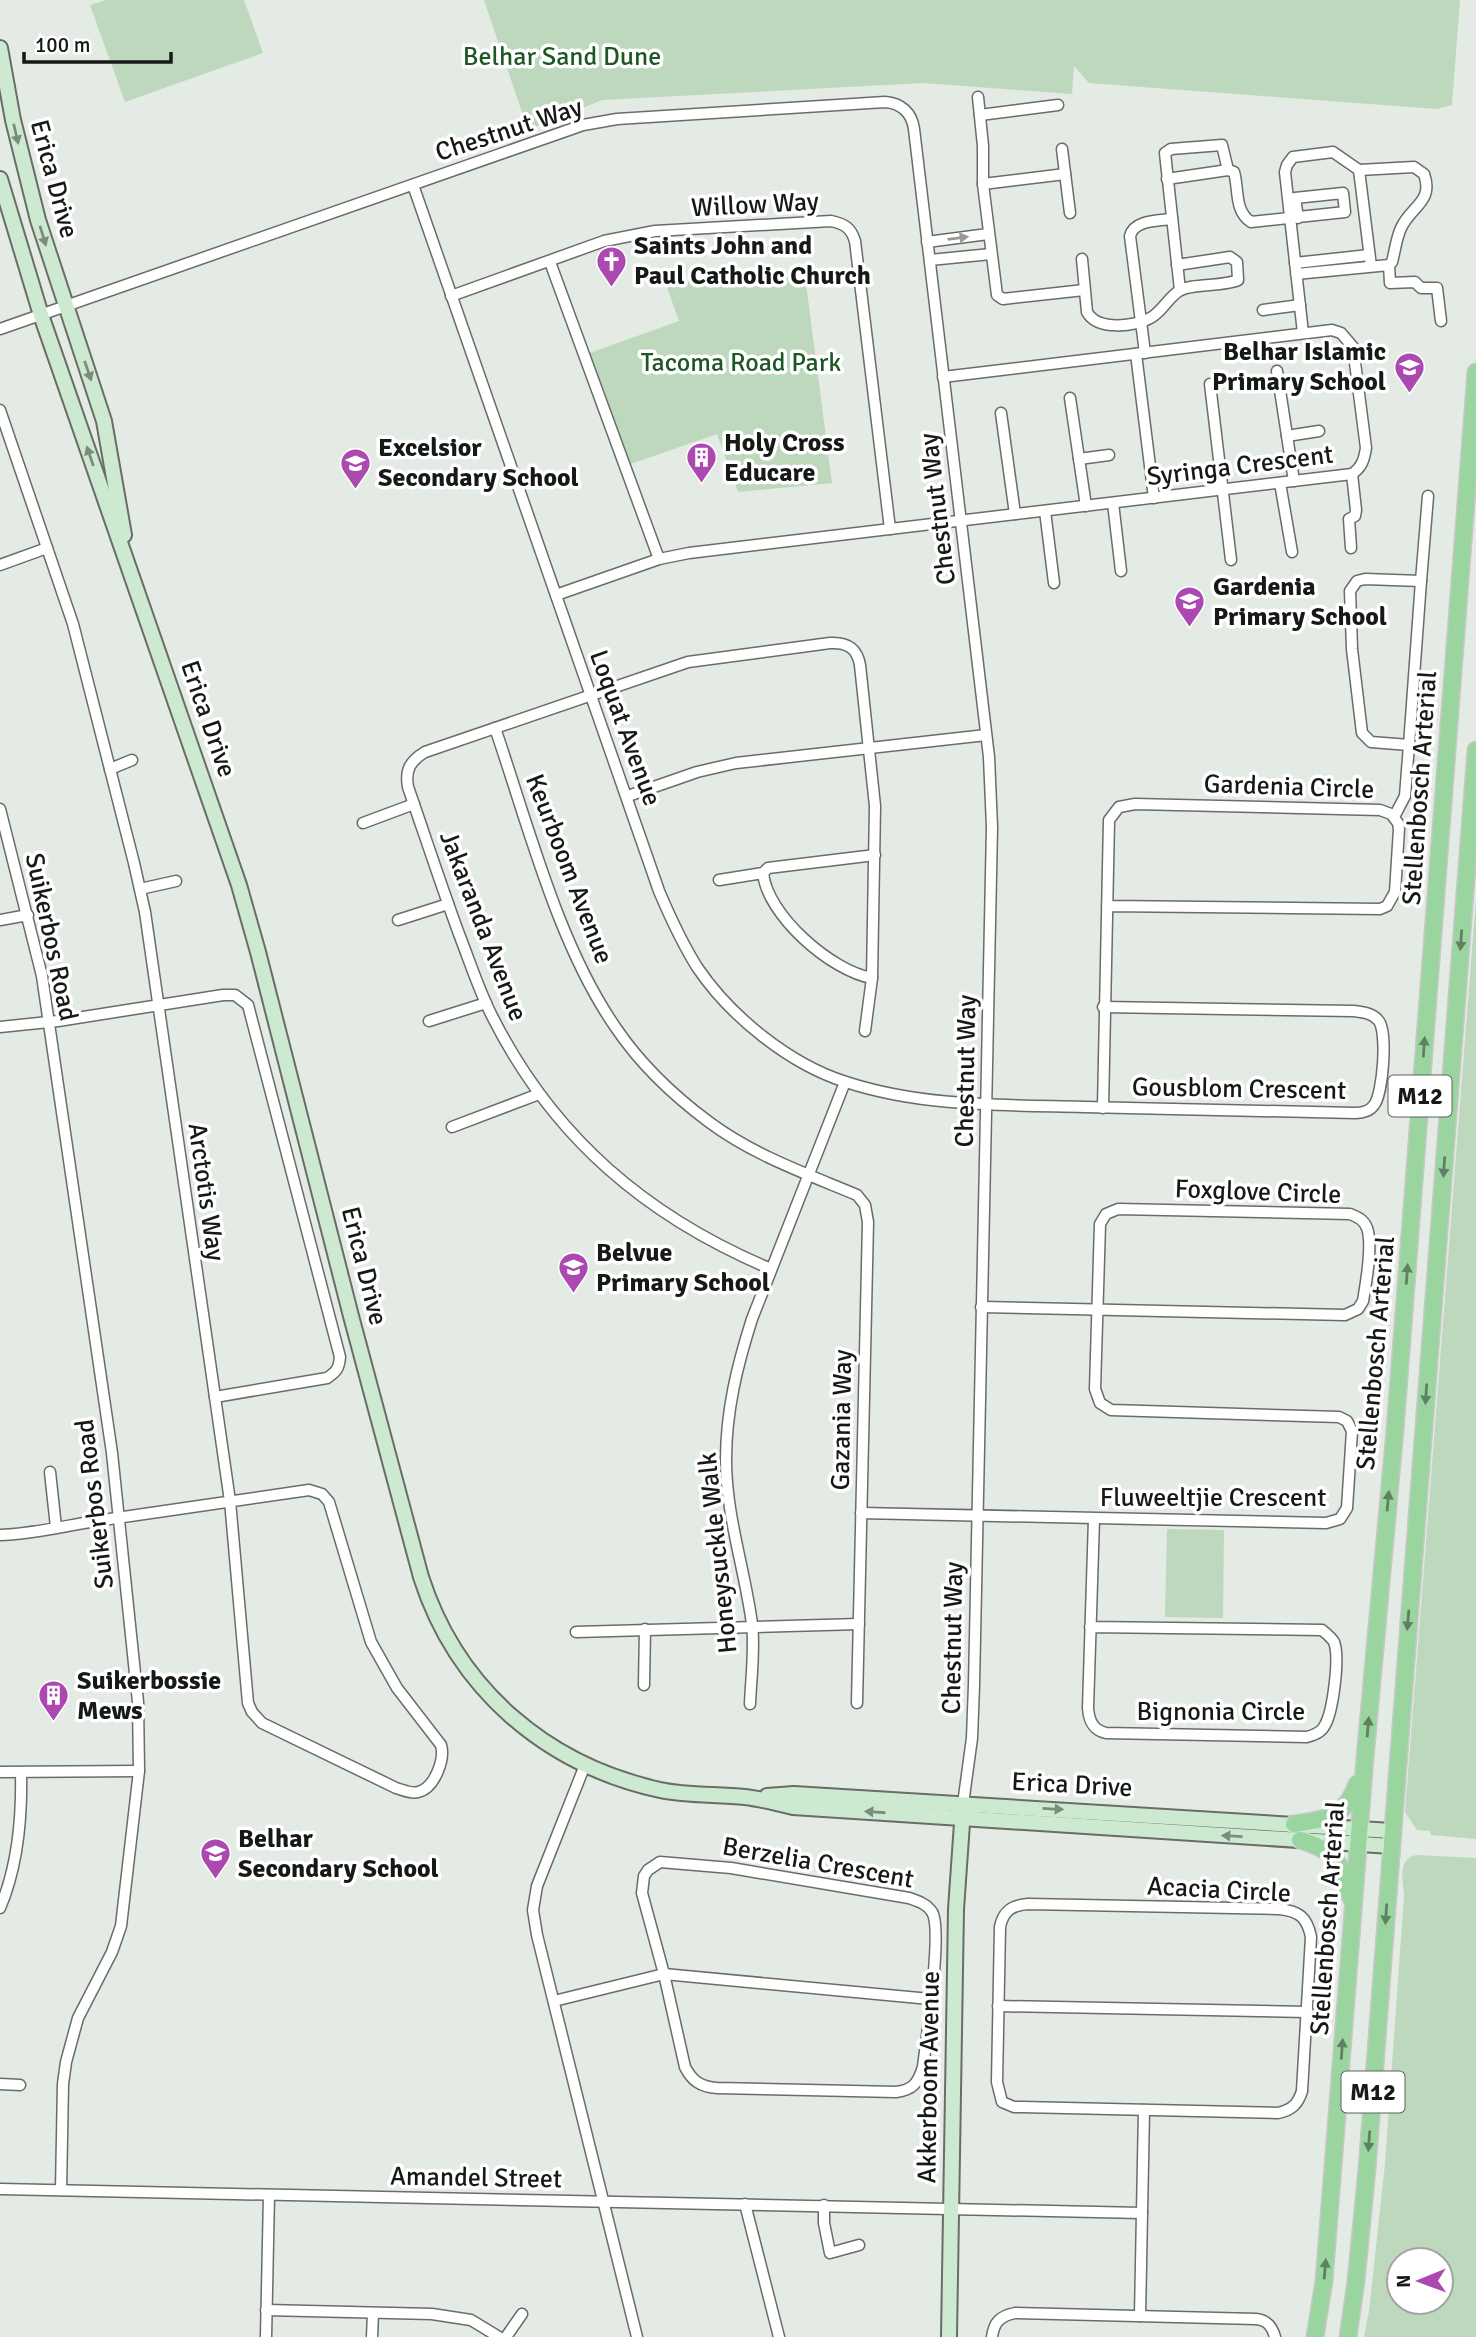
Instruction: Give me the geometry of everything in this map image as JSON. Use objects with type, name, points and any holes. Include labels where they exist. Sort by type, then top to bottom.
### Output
[{"type":"main road","name":"Erica Drive","points":[[0,48],[25,171],[65,307],[104,421],[128,564]]},
{"type":"main road","name":"Erica Drive","points":[[0,179],[41,315],[222,833],[258,952],[354,1328],[426,1593],[449,1642],[484,1689],[522,1726],[547,1745],[611,1776],[664,1791],[748,1797],[793,1807],[1294,1824],[1391,1839]]},
{"type":"main road","name":"Stellenbosch Arterial","points":[[1315,2337],[1324,2281],[1365,1758],[1395,1430],[1476,372]]},
{"type":"main road","name":"Stellenbosch Arterial","points":[[1348,2337],[1367,2169],[1476,750]]},
{"type":"main road","points":[[1294,1824],[1325,1819],[1344,1809],[1352,1797],[1365,1758]]},
{"type":"main road","name":"Erica Drive","points":[[962,1811],[1300,1840],[1359,1836]]},
{"type":"main road","name":"Akkerboom Avenue","points":[[948,2337],[956,1909],[962,1811]]},
{"type":"main road","points":[[1300,1840],[1325,1849],[1333,1855],[1347,1882],[1353,1907]]},
{"type":"street","points":[[978,97],[983,184],[997,295],[1003,299],[1084,290]]},
{"type":"street","name":"Chestnut Way","points":[[0,329],[583,125],[890,103],[904,109],[913,124],[928,242],[986,735],[992,827],[973,1712],[962,1811]]},
{"type":"street","points":[[980,115],[1058,105]]},
{"type":"street","points":[[1180,290],[1164,156],[1171,149],[1222,145],[1228,170]]},
{"type":"street","points":[[1062,149],[1070,213]]},
{"type":"street","points":[[1294,218],[1285,172],[1293,157],[1333,152],[1359,170],[1419,168],[1426,177],[1424,201],[1413,209],[1401,227],[1392,262],[1389,264],[1390,283],[1415,282],[1421,288],[1437,288],[1441,321]]},
{"type":"street","points":[[1167,179],[1228,170],[1236,174],[1240,208],[1245,219],[1251,222],[1294,218],[1345,212],[1343,193],[1296,198],[1294,218],[1295,263],[1303,333]]},
{"type":"street","points":[[1359,170],[1371,266]]},
{"type":"street","points":[[983,184],[1065,174]]},
{"type":"street","name":"Loquat Avenue","points":[[412,185],[590,695],[628,796],[659,891],[683,943],[699,969],[737,1014],[758,1032],[791,1055],[845,1082],[909,1096],[986,1104]]},
{"type":"street","points":[[1154,498],[1140,353],[1141,322],[1130,236],[1137,225],[1172,219]]},
{"type":"street","name":"Willow Way","points":[[451,296],[604,241],[655,232],[831,221],[848,227],[855,241],[890,529]]},
{"type":"street","points":[[928,242],[988,234]]},
{"type":"street","points":[[930,260],[991,254]]},
{"type":"street","points":[[1295,263],[1369,255]]},
{"type":"street","points":[[1082,259],[1087,312],[1091,319],[1121,325],[1152,317],[1180,290],[1233,282],[1239,278],[1237,262],[1230,257],[1177,265]]},
{"type":"street","points":[[550,262],[659,559]]},
{"type":"street","points":[[1296,274],[1389,264]]},
{"type":"street","points":[[1263,310],[1300,304]]},
{"type":"street","name":"Syringa Crescent","points":[[556,596],[659,559],[690,553],[1352,474],[1362,465],[1366,448],[1353,347],[1341,333],[1332,330],[943,377]]},
{"type":"street","points":[[1277,371],[1294,481]]},
{"type":"street","points":[[1210,384],[1231,560]]},
{"type":"street","points":[[1070,398],[1086,506]]},
{"type":"street","name":"Arctotis Way","points":[[0,411],[73,624],[140,889],[230,1501],[248,1703],[252,1713],[262,1723],[396,1788],[416,1793],[424,1790],[433,1780],[441,1763],[441,1745],[397,1688],[371,1642],[329,1502],[322,1494],[309,1490],[230,1501]]},
{"type":"street","points":[[1001,413],[1015,514]]},
{"type":"street","points":[[1287,436],[1319,430]]},
{"type":"street","points":[[1079,459],[1109,455]]},
{"type":"street","points":[[1351,548],[1349,520],[1356,510],[1352,474]]},
{"type":"street","points":[[1280,483],[1292,552]]},
{"type":"street","points":[[1394,817],[1405,796],[1428,496]]},
{"type":"street","points":[[1113,503],[1121,570]]},
{"type":"street","points":[[1045,511],[1054,583]]},
{"type":"street","points":[[0,565],[47,548]]},
{"type":"street","points":[[1409,745],[1371,742],[1362,733],[1352,649],[1350,591],[1357,581],[1365,579],[1421,581]]},
{"type":"street","points":[[495,728],[695,660],[831,643],[852,647],[859,658],[875,806],[872,978],[864,1031]]},
{"type":"street","name":"Jakaranda Avenue","points":[[495,728],[425,752],[409,766],[407,780],[448,904],[486,1003],[539,1094],[580,1142],[620,1181],[663,1213],[771,1269]]},
{"type":"street","name":"Keurboom Avenue","points":[[495,728],[557,910],[578,962],[616,1028],[661,1082],[711,1124],[744,1144],[807,1175]]},
{"type":"street","points":[[628,796],[717,766],[986,735]]},
{"type":"street","points":[[110,769],[132,760]]},
{"type":"street","points":[[363,823],[414,804]]},
{"type":"street","name":"Gardenia Circle","points":[[1103,1108],[1103,1007],[1109,820],[1119,807],[1380,810],[1394,817],[1399,826],[1395,892],[1387,906],[1380,909],[1107,906]]},
{"type":"street","name":"Suikerbos Road","points":[[0,809],[39,963],[48,1021],[120,1518],[138,1702],[139,1771],[121,1926],[112,1952],[78,2018],[66,2062],[63,2084],[61,2190]]},
{"type":"street","points":[[719,880],[763,873],[768,868],[875,855]]},
{"type":"street","points":[[763,873],[764,885],[783,914],[808,943],[844,970],[872,978]]},
{"type":"street","points":[[140,889],[176,881]]},
{"type":"street","points":[[398,920],[448,904]]},
{"type":"street","points":[[0,920],[28,915]]},
{"type":"street","points":[[0,1027],[223,995],[235,995],[248,1005],[340,1357],[336,1371],[327,1378],[215,1396]]},
{"type":"street","points":[[429,1021],[486,1003]]},
{"type":"street","name":"Gousblom Crescent","points":[[986,1104],[1363,1112],[1370,1110],[1379,1097],[1384,1036],[1382,1025],[1370,1014],[1353,1011],[1103,1007]]},
{"type":"street","name":"Honeysuckle Walk","points":[[750,1704],[752,1627],[729,1496],[726,1463],[732,1392],[742,1352],[771,1269],[845,1082]]},
{"type":"street","points":[[452,1127],[539,1094]]},
{"type":"street","name":"Gazania Way","points":[[807,1175],[857,1195],[865,1205],[868,1236],[857,1703]]},
{"type":"street","name":"Foxglove Circle","points":[[981,1307],[1097,1310],[1345,1315],[1358,1309],[1363,1301],[1367,1228],[1362,1219],[1350,1214],[1118,1209],[1107,1214],[1100,1224],[1097,1310]]},
{"type":"street","name":"Fluweeltjie Crescent","points":[[861,1513],[1326,1523],[1340,1519],[1347,1508],[1353,1440],[1347,1421],[1339,1417],[1111,1410],[1100,1403],[1095,1389],[1097,1310]]},
{"type":"street","points":[[50,1472],[57,1527]]},
{"type":"street","points":[[0,1535],[230,1501]]},
{"type":"street","name":"Bignonia Circle","points":[[1090,1627],[1322,1630],[1332,1640],[1336,1654],[1327,1722],[1320,1732],[1307,1737],[1100,1731],[1091,1724],[1088,1716],[1090,1627],[1094,1519]]},
{"type":"street","points":[[576,1632],[859,1624]]},
{"type":"street","points":[[644,1685],[645,1629]]},
{"type":"street","points":[[585,1765],[537,1886],[533,1910],[537,1936],[637,2337]]},
{"type":"street","points":[[0,1772],[139,1771]]},
{"type":"street","points":[[0,1908],[22,1811],[21,1773]]},
{"type":"street","name":"Berzelia Crescent","points":[[660,1862],[685,1863],[752,1871],[920,1902],[933,1913],[935,1922],[936,1941],[930,1999],[923,2067],[916,2084],[905,2091],[704,2086],[691,2078],[685,2067],[664,1973],[642,1893],[644,1876],[653,1865],[660,1862]]},
{"type":"street","name":"Acacia Circle","points":[[1028,1904],[1293,1910],[1304,1917],[1311,1937],[1302,2091],[1289,2110],[1278,2113],[1014,2107],[1002,2102],[997,2081],[998,2006],[1000,1927],[1004,1914],[1013,1906],[1028,1904]]},
{"type":"street","points":[[554,2001],[664,1973],[930,1999]]},
{"type":"street","points":[[998,2006],[1308,2012]]},
{"type":"street","points":[[0,2084],[20,2085]]},
{"type":"street","points":[[1140,2316],[1144,2110]]},
{"type":"street","name":"Amandel Street","points":[[0,2189],[1142,2213]]},
{"type":"street","points":[[266,2337],[269,2194]]},
{"type":"street","points":[[746,2204],[779,2337]]},
{"type":"street","points":[[824,2205],[824,2223],[830,2253],[859,2245]]},
{"type":"street","points":[[266,2310],[454,2316],[481,2325],[499,2337]]},
{"type":"street","points":[[372,2337],[373,2313]]},
{"type":"street","points":[[992,2337],[999,2319],[1015,2313],[1262,2319],[1271,2326],[1275,2337]]},
{"type":"street","points":[[506,2337],[522,2314]]},
{"type":"green space","points":[[106,0],[244,0],[263,53],[125,102],[90,5]]},
{"type":"green space","name":"Belhar Sand Dune","points":[[484,0],[1460,0],[1452,105],[1437,109],[1089,83],[1074,66],[1072,94],[923,83],[602,100],[528,130]]},
{"type":"green space","name":"Tacoma Road Park","points":[[805,276],[832,483],[738,492],[717,434],[625,466],[584,355],[679,321],[665,282]]},
{"type":"green space","points":[[1476,898],[1476,1839],[1431,1835],[1430,1831],[1417,1830],[1405,1812]]},
{"type":"green space","points":[[1167,1529],[1224,1530],[1223,1618],[1165,1617]]},
{"type":"green space","points":[[1416,1855],[1476,1858],[1476,2337],[1364,2337],[1385,2164],[1404,1895],[1402,1871],[1406,1861]]},
{"type":"place","name":"Saints John and Paul Catholic Church","points":[[611,288]]},
{"type":"place","name":"Belhar Islamic Primary School","points":[[1409,394]]},
{"type":"place","name":"Holy Cross Educare","points":[[701,485]]},
{"type":"place","name":"Excelsior Secondary School","points":[[355,490]]},
{"type":"place","name":"Gardenia Primary School","points":[[1190,629]]},
{"type":"place","name":"Belvue Primary School","points":[[573,1295]]},
{"type":"place","name":"Suikerbossie Mews","points":[[54,1723]]},
{"type":"place","name":"Belhar Secondary School","points":[[215,1881]]}]
